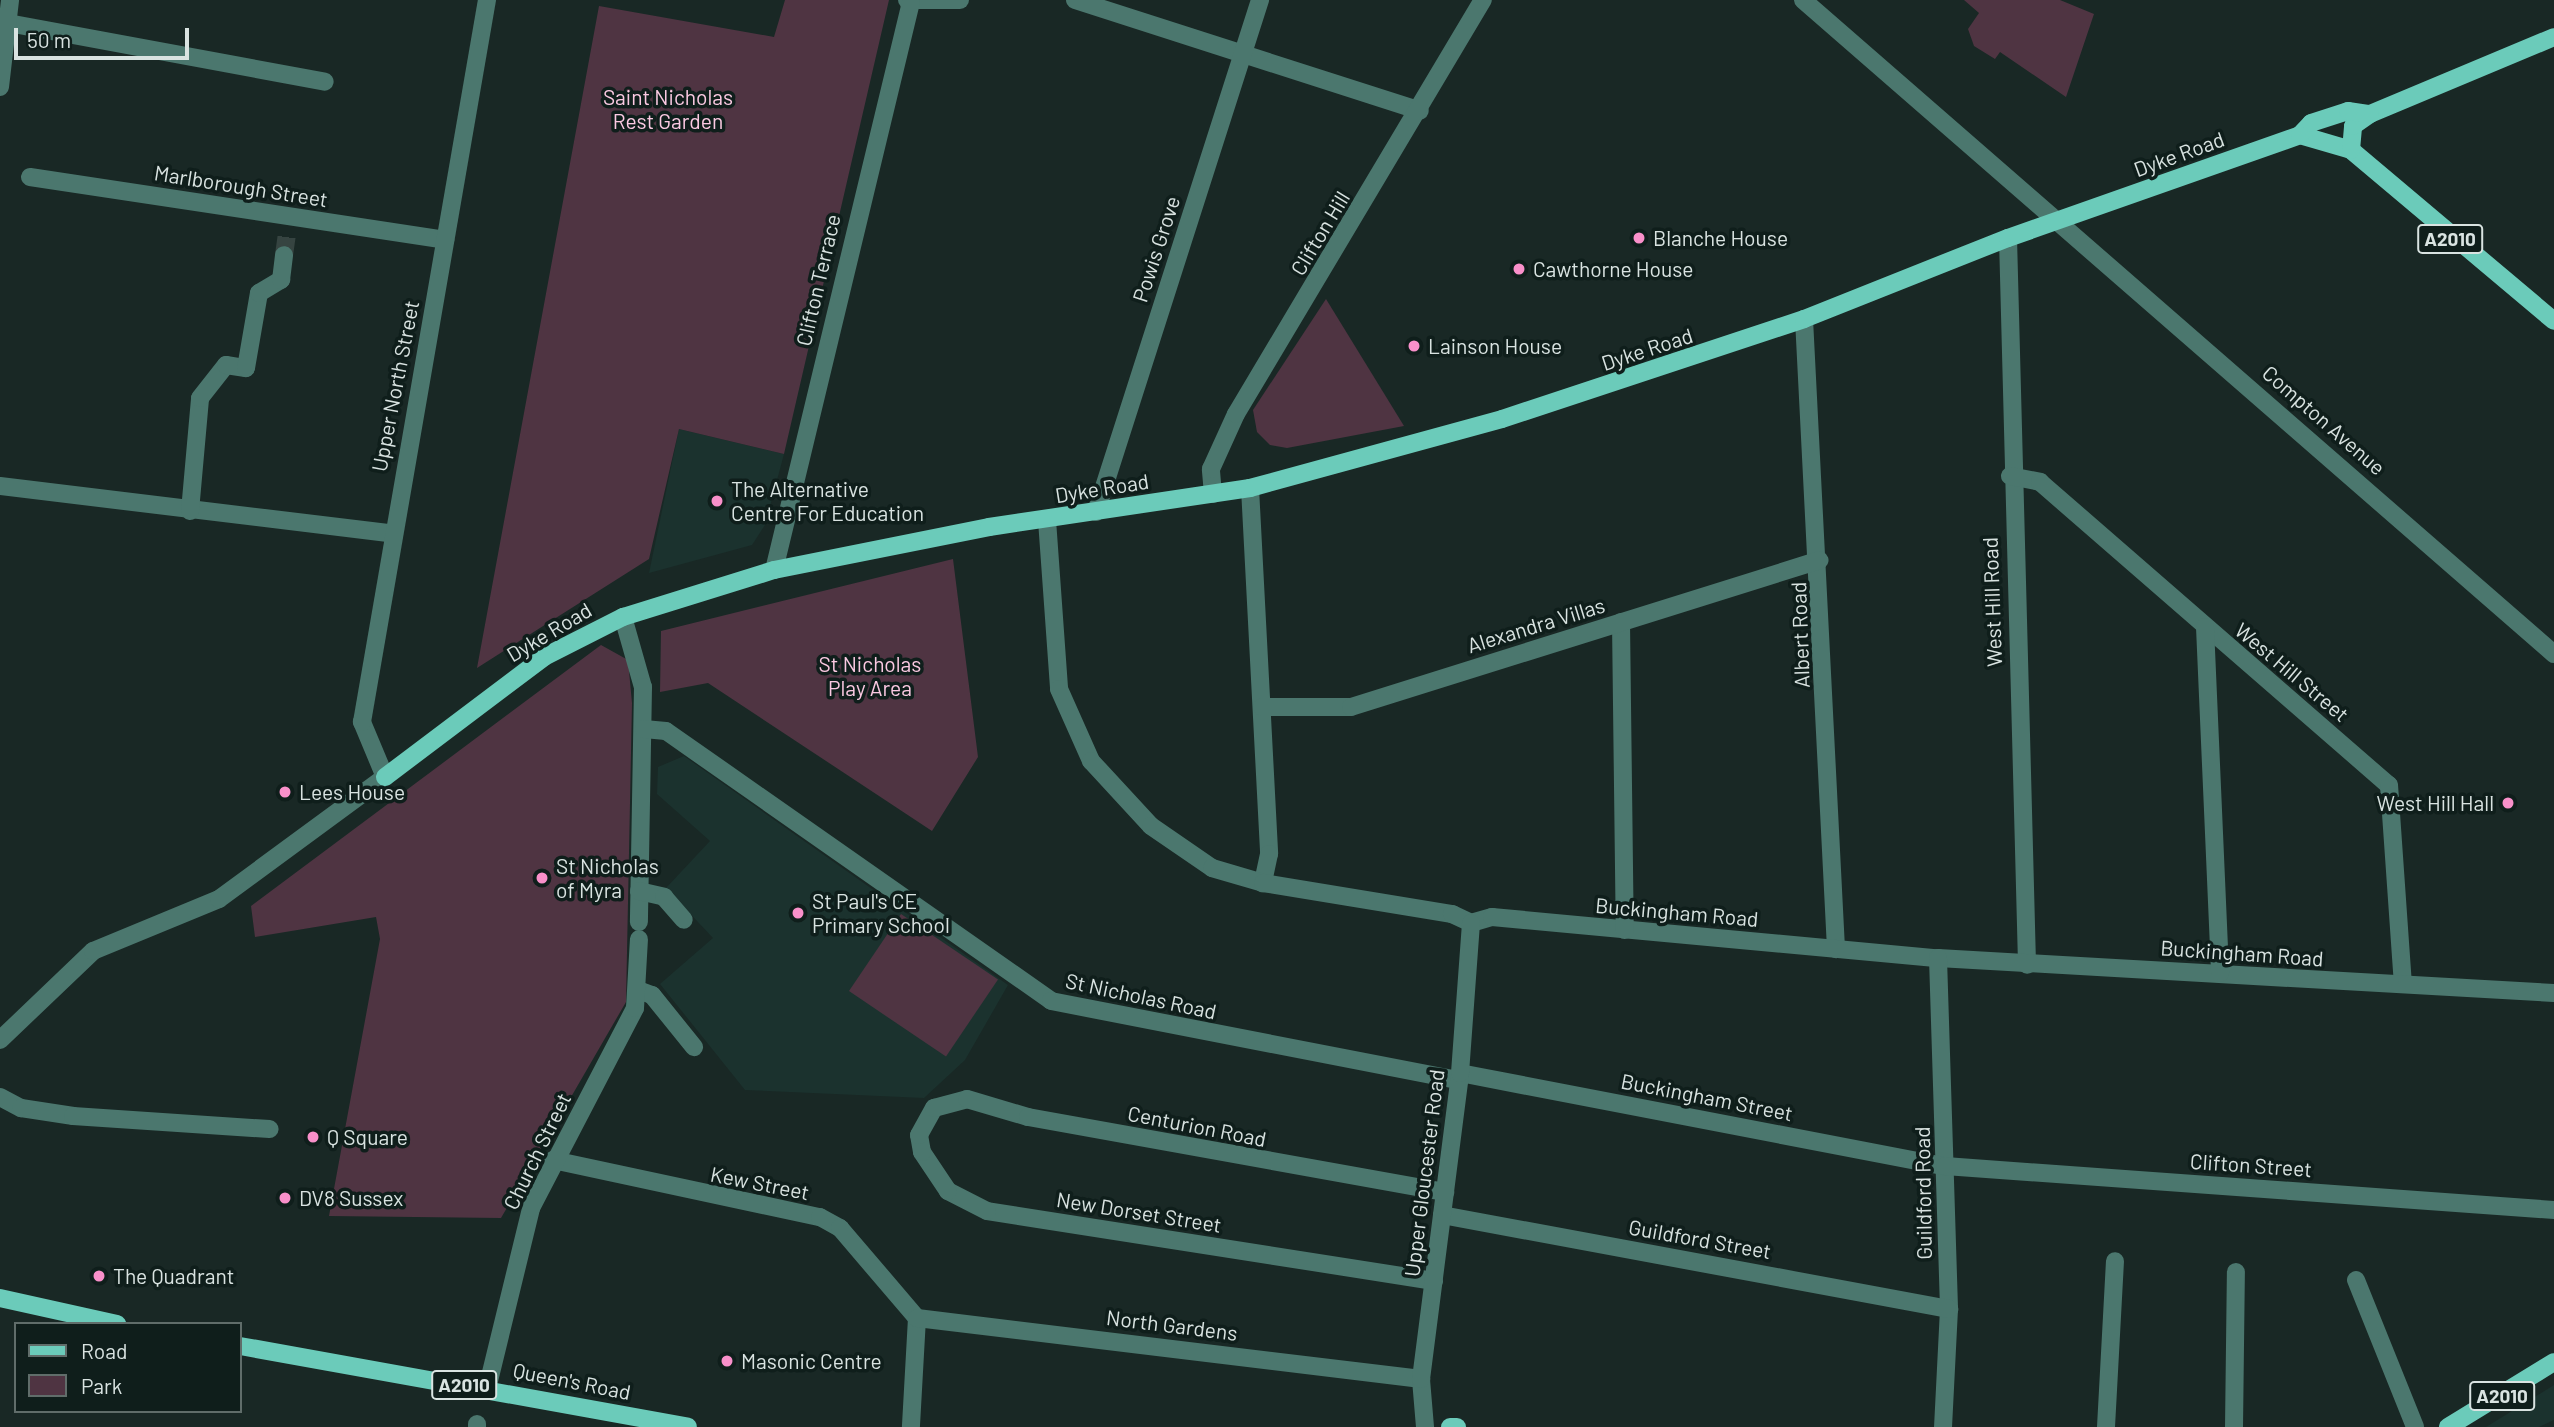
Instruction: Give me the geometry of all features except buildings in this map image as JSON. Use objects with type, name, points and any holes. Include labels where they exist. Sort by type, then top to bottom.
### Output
[{"type":"main road","name":"Dyke Road","points":[[385,777],[544,657],[623,617],[774,570],[1047,520],[1250,488],[1502,419],[1804,319],[2008,238],[2064,221],[2300,135],[2311,123],[2348,111],[2370,114],[2554,37]]},
{"type":"main road","points":[[2300,135],[2351,150],[2353,126],[2370,114]]},
{"type":"main road","name":"A2010","points":[[2351,150],[2554,321]]},
{"type":"main road","points":[[0,1298],[108,1322]]},
{"type":"main road","name":"Queen's Road","points":[[242,1346],[688,1427]]},
{"type":"main road","name":"A2010","points":[[2448,1427],[2554,1362]]},
{"type":"main road","points":[[1450,1427],[1457,1427]]},
{"type":"street","points":[[0,87],[10,0]]},
{"type":"street","name":"Upper North Street","points":[[385,777],[362,722],[390,533],[487,0]]},
{"type":"street","name":"Clifton Terrace","points":[[774,570],[909,1],[960,0]]},
{"type":"street","points":[[1075,0],[1420,111]]},
{"type":"street","name":"Powis Grove","points":[[1097,512],[1260,0]]},
{"type":"street","name":"Clifton Hill","points":[[1213,494],[1211,469],[1236,414],[1420,111],[1483,0]]},
{"type":"street","name":"Compton Avenue","points":[[1803,0],[2064,221],[2554,654]]},
{"type":"street","points":[[8,23],[326,82]]},
{"type":"street","name":"Marlborough Street","points":[[30,177],[288,225],[445,240]]},
{"type":"street","name":"West Hill Road","points":[[2008,238],[2010,476],[2027,965]]},
{"type":"street","points":[[190,511],[200,398],[226,365],[246,368],[259,293],[281,280],[284,255]]},
{"type":"street","name":"Albert Road","points":[[1804,319],[1820,559],[1836,949]]},
{"type":"street","name":"West Hill Street","points":[[2010,476],[2040,482],[2389,785],[2403,984]]},
{"type":"street","points":[[0,486],[390,533]]},
{"type":"street","points":[[1250,488],[1269,854],[1263,883]]},
{"type":"street","name":"Buckingham Road","points":[[1047,520],[1059,690],[1091,761],[1151,826],[1212,868],[1263,883],[1420,907],[1471,923],[1492,917],[2027,965],[2554,993]]},
{"type":"street","name":"Alexandra Villas","points":[[1262,707],[1351,707],[1820,559]]},
{"type":"street","name":"Church Street","points":[[487,1389],[516,1254],[553,1160],[613,1056],[638,990],[643,687],[623,617]]},
{"type":"street","points":[[1621,622],[1625,930]]},
{"type":"street","points":[[2204,627],[2220,974]]},
{"type":"street","name":"St Nicholas Road","points":[[643,729],[666,731],[1051,1001],[1459,1076]]},
{"type":"street","name":"Dyke Road","points":[[0,1040],[93,951],[219,899],[385,777]]},
{"type":"street","points":[[639,891],[664,897],[684,920]]},
{"type":"street","name":"Upper Gloucester Road","points":[[1425,1427],[1421,1379],[1459,1076],[1471,923]]},
{"type":"street","name":"Guildford Road","points":[[1938,958],[1949,1309],[1943,1427]]},
{"type":"street","points":[[638,990],[652,995],[694,1047]]},
{"type":"street","name":"Buckingham Street","points":[[1459,1076],[1945,1166]]},
{"type":"street","points":[[0,1097],[62,1114],[270,1129]]},
{"type":"street","name":"Centurion Road","points":[[943,1103],[967,1099],[1063,1124],[1445,1192]]},
{"type":"street","name":"New Dorset Street","points":[[943,1103],[926,1117],[920,1145],[948,1191],[974,1207],[1434,1280]]},
{"type":"street","name":"Kew Street","points":[[553,1160],[830,1220],[917,1318]]},
{"type":"street","name":"Clifton Street","points":[[1945,1166],[2554,1210]]},
{"type":"street","name":"Guildford Street","points":[[1442,1215],[1949,1309]]},
{"type":"street","points":[[2106,1427],[2115,1261]]},
{"type":"street","points":[[2234,1427],[2236,1272]]},
{"type":"street","points":[[2356,1280],[2415,1427]]},
{"type":"street","points":[[911,1427],[917,1318]]},
{"type":"street","name":"North Gardens","points":[[917,1318],[1421,1379]]},
{"type":"shaded area","name":"The Alternative Centre For Education","points":[[679,429],[784,454],[765,525],[752,545],[649,573]]},
{"type":"shaded area","name":"St Paul's CE Primary School","points":[[684,756],[1008,985],[965,1060],[924,1098],[745,1090],[660,984],[713,938],[666,888],[710,841],[657,794],[658,767]]},
{"type":"shaded area","points":[[2554,1385],[2554,1420],[2539,1427],[2486,1427]]},
{"type":"green space","name":"Saint Nicholas Rest Garden","points":[[785,0],[889,0],[784,454],[679,429],[649,559],[477,668],[599,6],[774,37]]},
{"type":"green space","points":[[1964,0],[2060,0],[2094,14],[2066,97],[2000,52],[1995,59],[1974,46],[1968,29],[1979,13]]},
{"type":"green space","points":[[1326,299],[1404,426],[1287,448],[1270,445],[1257,432],[1253,410]]},
{"type":"green space","name":"St Nicholas Play Area","points":[[953,559],[978,757],[932,831],[708,683],[660,692],[661,631]]},
{"type":"green space","points":[[601,645],[628,660],[632,703],[626,1002],[501,1218],[329,1216],[380,939],[376,917],[255,937],[251,906]]},
{"type":"green space","points":[[901,914],[998,979],[946,1057],[849,991]]},
{"type":"tunnel","points":[[284,255],[287,234]]},
{"type":"place","name":"Blanche House","points":[[1639,238]]},
{"type":"place","name":"Cawthorne House","points":[[1519,269]]},
{"type":"place","name":"Lainson House","points":[[1414,346]]},
{"type":"place","name":"The Alternative Centre For Education","points":[[717,501]]},
{"type":"place","name":"Lees House","points":[[285,792]]},
{"type":"place","name":"West Hill Hall","points":[[2508,803]]},
{"type":"place","name":"St Nicholas of Myra","points":[[542,878]]},
{"type":"place","name":"St Paul's CE Primary School","points":[[798,913]]},
{"type":"place","name":"Q Square","points":[[313,1137]]},
{"type":"place","name":"DV8 Sussex","points":[[285,1198]]},
{"type":"place","name":"The Quadrant","points":[[99,1276]]},
{"type":"place","name":"Masonic Centre","points":[[727,1361]]}]
